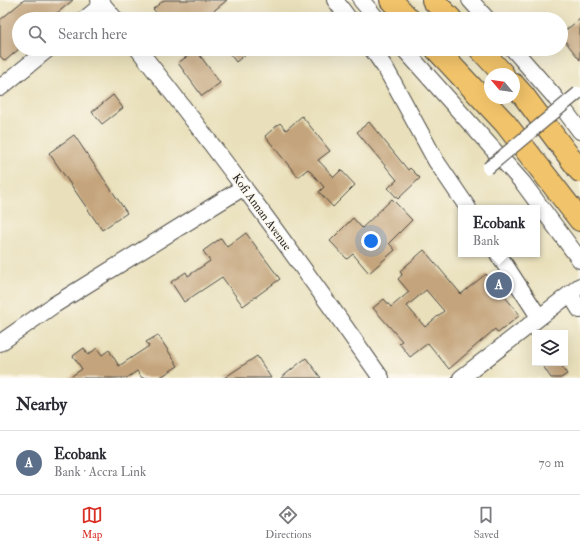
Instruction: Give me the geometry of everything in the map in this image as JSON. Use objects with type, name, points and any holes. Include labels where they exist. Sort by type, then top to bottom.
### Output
[{"type":"highway","points":[[391,0],[402,12]]},
{"type":"highway","points":[[433,0],[444,12]]},
{"type":"highway","points":[[443,56],[505,123],[580,220]]},
{"type":"highway","points":[[486,56],[497,68]]},
{"type":"highway","points":[[520,92],[580,171]]},
{"type":"street","points":[[334,0],[343,12]]},
{"type":"street","points":[[360,0],[371,12]]},
{"type":"street","points":[[470,0],[481,12]]},
{"type":"street","points":[[92,12],[101,2],[109,12]]},
{"type":"street","points":[[0,88],[39,56]]},
{"type":"street","name":"Kofi Annan Avenue","points":[[143,56],[244,187],[337,314],[381,378]]},
{"type":"street","points":[[377,56],[386,69],[436,160],[466,205]]},
{"type":"street","points":[[410,56],[523,183],[539,205]]},
{"type":"street","points":[[519,56],[554,96],[580,131]]},
{"type":"street","points":[[488,168],[578,93]]},
{"type":"street","points":[[0,343],[54,305],[244,187]]},
{"type":"street","points":[[540,206],[580,260]]},
{"type":"street","points":[[500,257],[539,317]]},
{"type":"street","points":[[460,378],[575,290],[580,310]]},
{"type":"building","points":[[24,0],[73,0],[58,12],[12,12],[12,55],[5,61],[0,56],[0,20]]},
{"type":"building","points":[[164,0],[227,0],[212,12],[156,12],[153,9]]},
{"type":"building","points":[[580,19],[580,60],[568,45],[568,28]]},
{"type":"building","points":[[188,56],[200,56],[220,83],[202,96],[178,63]]},
{"type":"building","points":[[231,56],[243,56],[236,62]]},
{"type":"building","points":[[113,95],[123,108],[102,124],[92,112]]},
{"type":"building","points":[[302,116],[330,151],[318,160],[334,177],[341,170],[355,185],[333,207],[319,192],[324,187],[308,169],[298,177],[265,136],[280,123],[286,130]]},
{"type":"building","points":[[369,122],[408,170],[410,168],[420,178],[398,199],[388,188],[397,180],[357,132]]},
{"type":"building","points":[[74,135],[127,213],[102,230],[49,153]]},
{"type":"building","points":[[392,199],[412,220],[389,243],[395,250],[369,273],[353,254],[347,259],[330,241],[353,218],[362,228]]},
{"type":"building","points":[[246,233],[280,279],[243,306],[222,277],[184,302],[171,282],[186,272],[188,276],[210,261],[203,251],[221,238],[227,247]]},
{"type":"building","points":[[424,250],[461,294],[486,274],[520,315],[498,333],[495,329],[449,369],[428,343],[410,357],[399,343],[402,341],[373,308],[384,299],[391,307],[409,292],[398,279],[402,275],[400,271]],"holes":[[[426,290],[444,311],[425,327],[407,306]]]},
{"type":"building","points":[[158,335],[178,366],[159,378],[142,378],[137,371],[127,378],[69,378],[82,369],[73,356],[84,348],[88,355],[97,348],[102,355],[109,350],[119,366],[149,346],[146,342]]},
{"type":"building","points":[[257,356],[271,378],[224,378]]},
{"type":"building","points":[[306,358],[321,378],[281,378]]},
{"type":"building","points":[[543,366],[562,366],[567,374],[561,378],[551,378]]},
{"type":"place","name":"Ecobank","points":[[499,285]]}]
